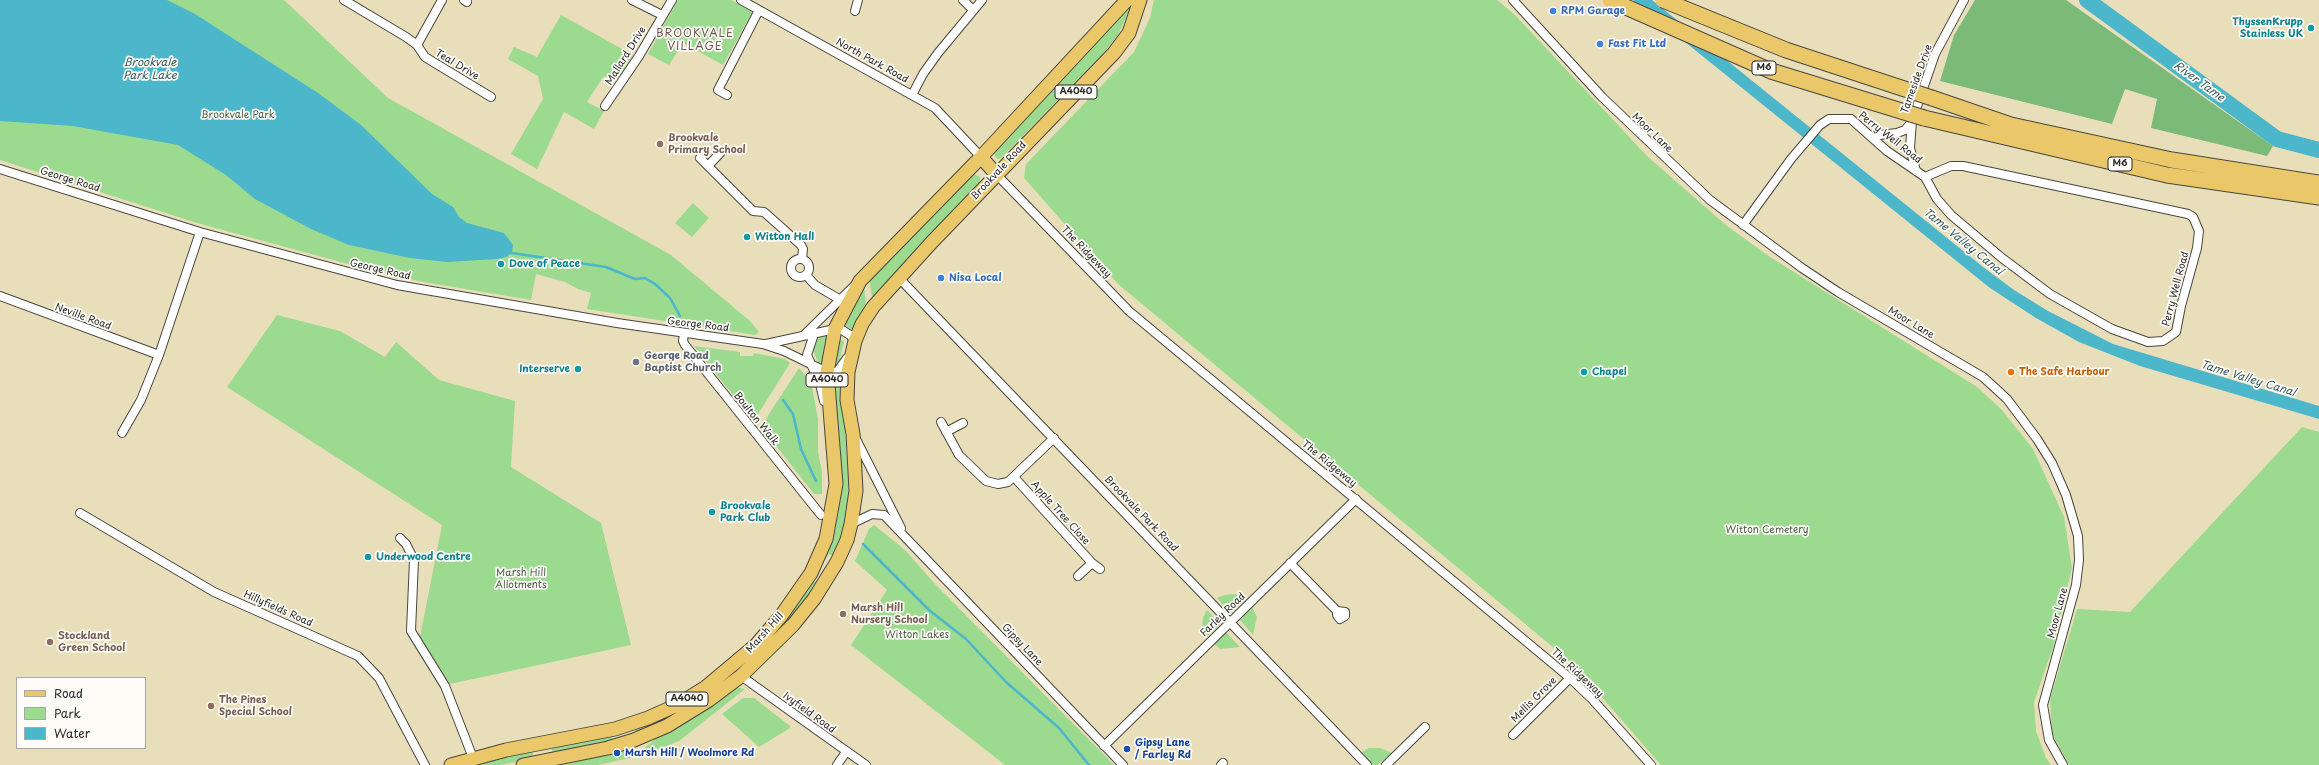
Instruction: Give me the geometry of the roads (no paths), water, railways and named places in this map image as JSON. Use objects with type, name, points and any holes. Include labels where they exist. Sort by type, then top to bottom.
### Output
[{"type":"highway","name":"M6","points":[[1610,0],[1771,71],[1918,120],[2167,175],[2319,197]]},
{"type":"highway","name":"M6","points":[[1663,0],[1786,50],[2011,125],[2157,157],[2319,183]]},
{"type":"main road","name":"A4040","points":[[835,329],[860,280],[982,157],[1127,0]]},
{"type":"main road","name":"Brookvale Road","points":[[855,341],[862,324],[873,307],[899,278],[1029,139],[1114,53],[1128,33],[1140,0]]},
{"type":"main road","points":[[982,157],[997,174]]},
{"type":"main road","name":"Marsh Hill","points":[[451,765],[473,758],[544,742],[615,729],[672,707],[706,687],[756,645],[781,616],[811,573],[820,557],[833,508],[836,484],[827,372],[835,329]]},
{"type":"main road","name":"Marsh Hill","points":[[523,765],[550,763],[608,748],[667,726],[709,700],[741,676],[793,625],[814,599],[837,562],[847,540],[851,524],[856,491],[853,434],[847,400],[848,372],[855,341]]},
{"type":"main road","points":[[544,742],[550,763]]},
{"type":"street","name":"Teal Drive","points":[[344,0],[417,45],[425,57],[491,97]]},
{"type":"street","points":[[417,45],[442,0]]},
{"type":"street","points":[[632,0],[662,15]]},
{"type":"street","name":"Mallard Drive","points":[[605,106],[640,56],[662,15],[672,0]]},
{"type":"street","name":"North Park Road","points":[[741,0],[935,108],[982,157]]},
{"type":"street","points":[[963,0],[973,10]]},
{"type":"street","points":[[912,95],[923,74],[982,0]]},
{"type":"street","name":"Moor Lane","points":[[1513,0],[1602,97],[1710,200],[1838,292],[1987,380],[2007,399],[2037,439],[2052,463],[2074,519],[2079,560],[2076,585],[2067,622],[2043,705],[2049,740],[2056,756],[2063,765]]},
{"type":"street","name":"Tameside Drive","points":[[1916,171],[1910,148],[1935,54],[1964,0]]},
{"type":"street","points":[[855,11],[856,1]]},
{"type":"street","points":[[727,95],[718,90],[759,10]]},
{"type":"street","name":"Perry Well Road","points":[[1743,225],[1803,145],[1820,125],[1829,119],[1851,120],[1887,151],[1925,177],[1937,199],[1951,214],[2002,258],[2050,294],[2112,329],[2148,342],[2163,341],[2176,332],[2181,306],[2198,248],[2199,231],[2196,222],[2188,214],[1963,166],[1951,166],[1925,177]]},
{"type":"street","points":[[1871,136],[1897,133],[1905,130],[1918,120]]},
{"type":"street","points":[[708,166],[721,152]]},
{"type":"street","points":[[700,158],[753,210],[764,212],[801,245],[803,249],[802,259]]},
{"type":"street","name":"George Road","points":[[0,169],[200,232],[397,285],[684,333],[766,344],[827,372]]},
{"type":"street","name":"The Ridgeway","points":[[997,174],[1130,311],[1570,678],[1592,699],[1651,765]]},
{"type":"street","points":[[122,433],[141,400],[159,355],[200,232]]},
{"type":"street","points":[[802,259],[808,264],[809,270],[806,275]]},
{"type":"street","points":[[802,259],[792,263],[792,271],[797,276],[806,275]]},
{"type":"street","points":[[806,275],[815,285],[839,299]]},
{"type":"street","name":"Brookvale Park Road","points":[[899,278],[1368,765]]},
{"type":"street","points":[[804,335],[860,280]]},
{"type":"street","name":"Neville Road","points":[[0,296],[159,355]]},
{"type":"street","points":[[827,372],[837,372],[843,366],[855,341],[842,330],[835,329]]},
{"type":"street","name":"George Road","points":[[766,344],[835,329]]},
{"type":"street","name":"Boulton Walk","points":[[684,333],[683,341],[685,345],[821,515]]},
{"type":"street","points":[[814,334],[807,355],[821,389],[832,431]]},
{"type":"street","points":[[941,422],[959,455],[986,481],[1003,484],[1014,477],[1054,438]]},
{"type":"street","points":[[946,432],[963,423]]},
{"type":"street","name":"Gipsy Lane","points":[[853,434],[906,538]]},
{"type":"street","name":"Apple Tree Close","points":[[1014,477],[1092,563],[1100,569]]},
{"type":"street","name":"Farley Road","points":[[1104,746],[1356,499]]},
{"type":"street","name":"Hillyfields Road","points":[[80,513],[214,592],[358,656],[379,678],[425,765]]},
{"type":"street","name":"Gipsy Lane","points":[[851,524],[872,514],[884,515],[1122,765]]},
{"type":"street","points":[[400,538],[406,544],[414,560],[411,632],[445,686],[473,758]]},
{"type":"street","points":[[1078,576],[1092,563]]},
{"type":"street","points":[[1290,563],[1337,611]]},
{"type":"street","name":"Ivyfield Road","points":[[741,676],[866,765]]},
{"type":"street","name":"Mellis Grove","points":[[1513,735],[1570,678]]},
{"type":"street","points":[[1386,765],[1425,727]]},
{"type":"street","points":[[837,765],[846,752]]},
{"type":"water","name":"Brookvale Park Lake","points":[[0,0],[167,0],[195,14],[318,93],[361,125],[432,194],[453,207],[459,217],[467,223],[504,233],[513,245],[512,253],[506,257],[497,259],[447,262],[410,258],[349,245],[311,229],[255,199],[226,175],[178,145],[73,126],[0,121]]},
{"type":"water","points":[[1633,0],[1652,0],[1983,267],[2014,290],[2048,311],[2113,344],[2319,406],[2319,419],[2140,366],[2079,342],[2036,318],[1990,288]]},
{"type":"waterway","name":"River Tame","points":[[2087,0],[2277,139],[2319,150]]},
{"type":"waterway","points":[[512,253],[606,267],[635,279],[645,278],[655,284],[670,298],[680,316]]},
{"type":"waterway","points":[[783,400],[793,414],[801,449],[816,481]]},
{"type":"waterway","points":[[863,544],[929,610],[966,639],[1006,682],[1059,728],[1089,765]]},
{"type":"place","name":"RPM Garage","points":[[1553,11]]},
{"type":"place","name":"ThyssenKrupp Stainless UK","points":[[2311,28]]},
{"type":"place","name":"Fast Fit Ltd","points":[[1600,44]]},
{"type":"place","name":"Brookvale Primary School","points":[[660,144]]},
{"type":"place","name":"Witton Hall","points":[[747,237]]},
{"type":"place","name":"Dove of Peace","points":[[501,264]]},
{"type":"place","name":"Nisa Local","points":[[941,278]]},
{"type":"place","name":"George Road Baptist Church","points":[[636,362]]},
{"type":"place","name":"Interserve","points":[[578,369]]},
{"type":"place","name":"Chapel","points":[[1584,372]]},
{"type":"place","name":"The Safe Harbour","points":[[2011,372]]},
{"type":"place","name":"Brookvale Park Club","points":[[712,512]]},
{"type":"place","name":"Underwood Centre","points":[[368,557]]},
{"type":"place","name":"Marsh Hill Nursery School","points":[[843,614]]},
{"type":"place","name":"Stockland Green School","points":[[50,642]]},
{"type":"place","name":"The Pines Special School","points":[[211,706]]},
{"type":"place","name":"Gipsy Lane / Farley Rd","points":[[1127,749]]},
{"type":"place","name":"Marsh Hill / Woolmore Rd","points":[[617,753]]},
{"type":"district","name":"BROOKVALE VILLAGE","points":[[695,40]]},
{"type":"park label","name":"Brookvale Park","points":[[238,115]]},
{"type":"park label","name":"Witton Cemetery","points":[[1767,530]]},
{"type":"park label","name":"Marsh Hill Allotments","points":[[521,578]]},
{"type":"park label","name":"Witton Lakes","points":[[917,635]]},
{"type":"water label","name":"Tame Valley Canal","points":[[1963,242]]},
{"type":"water label","name":"Tame Valley Canal","points":[[2248,379]]}]
